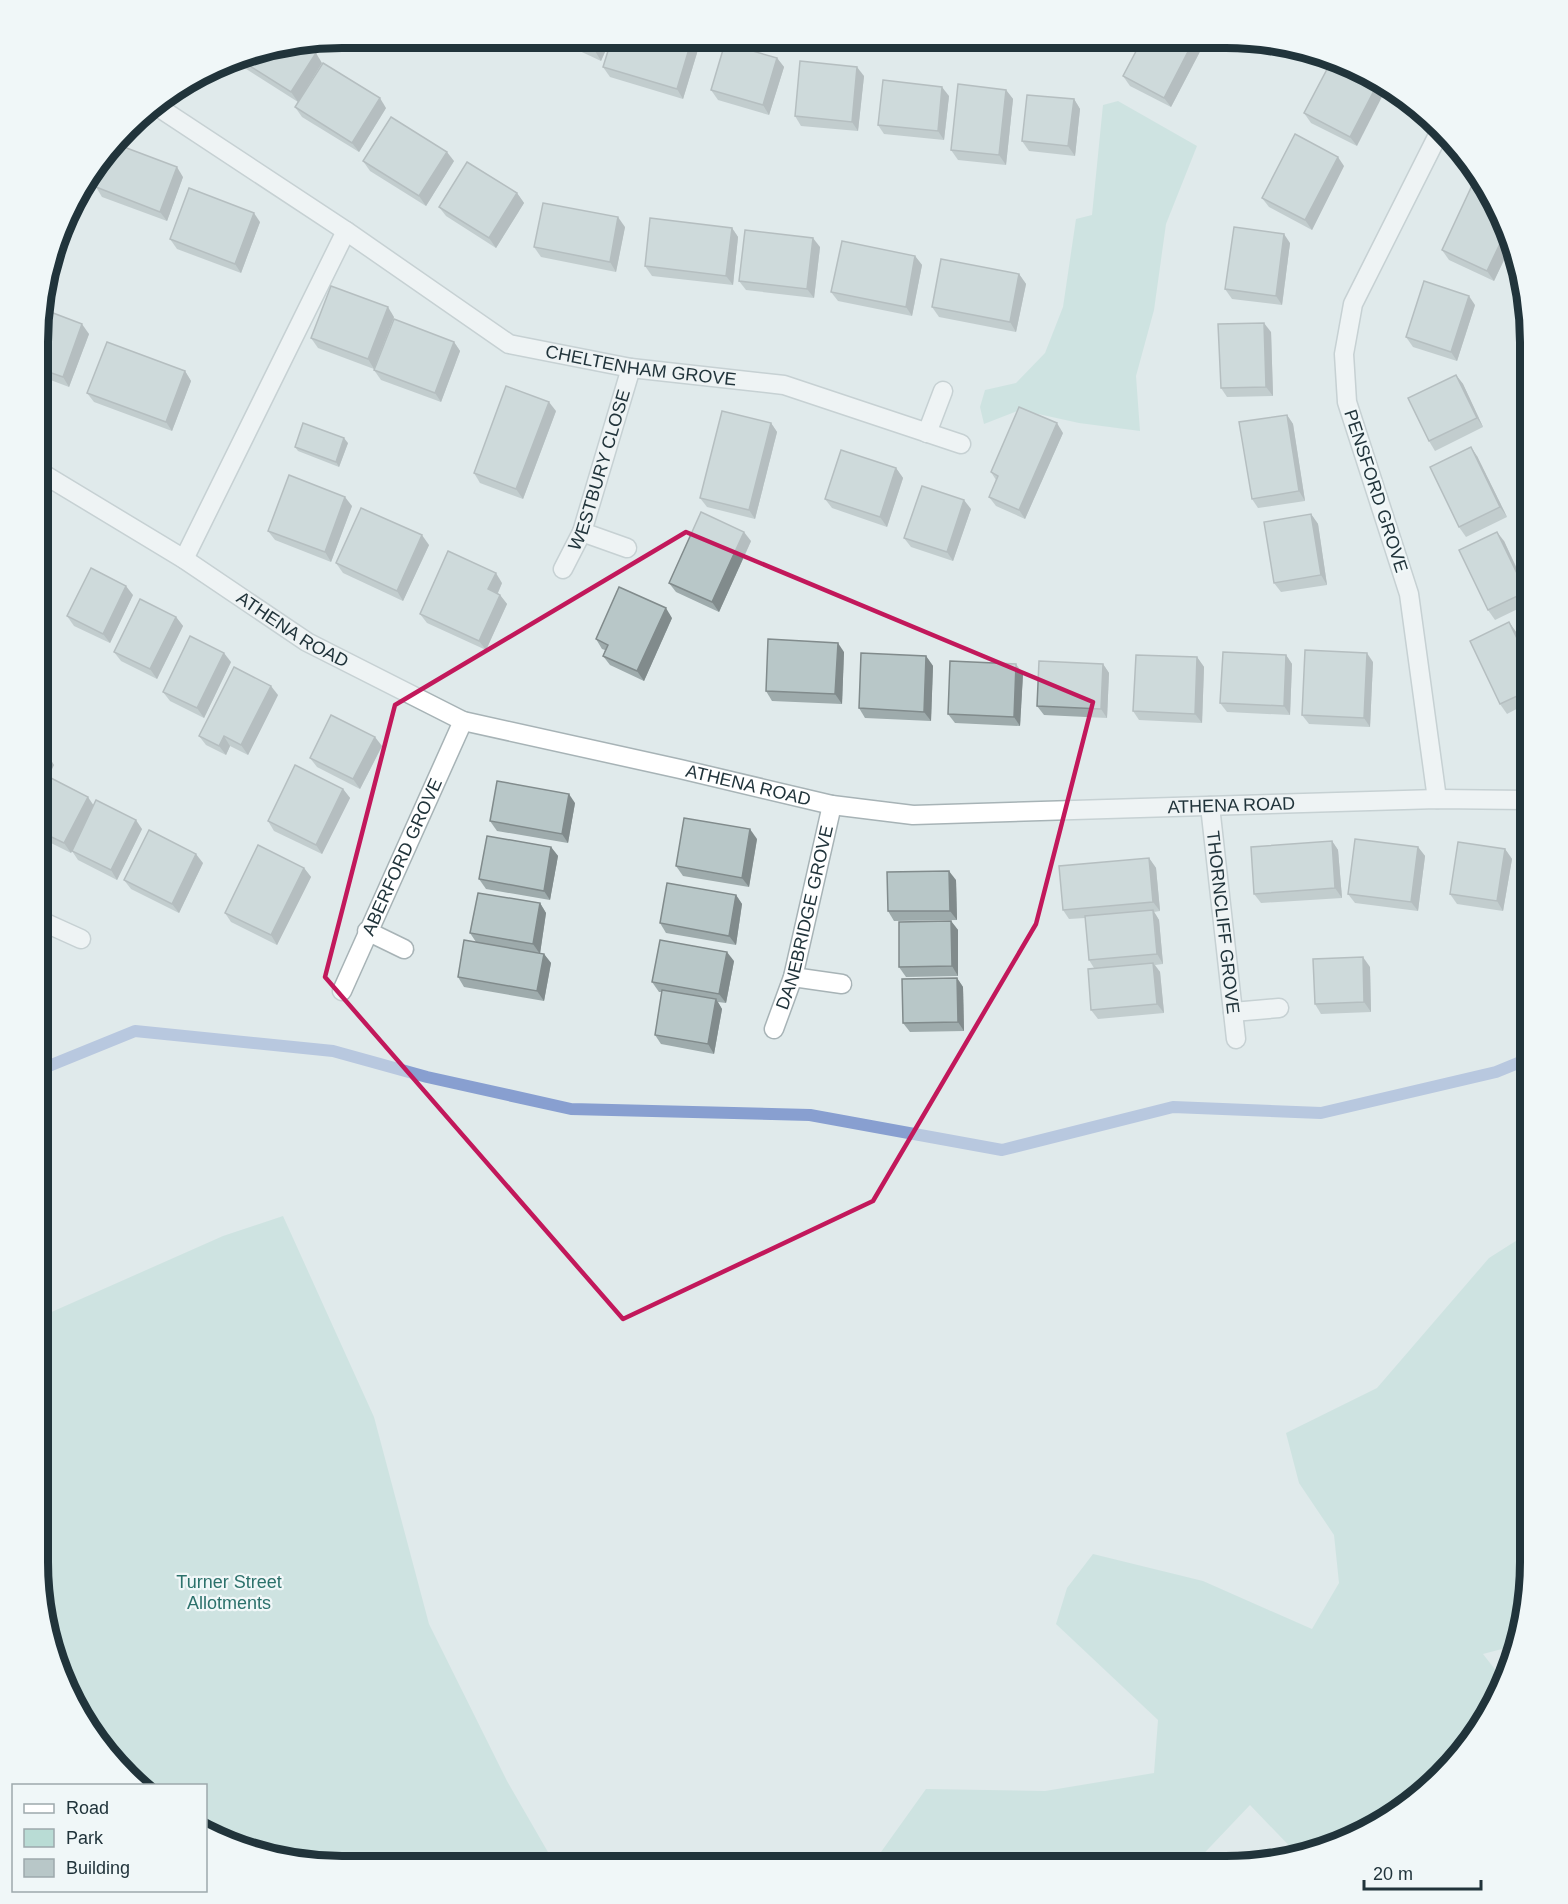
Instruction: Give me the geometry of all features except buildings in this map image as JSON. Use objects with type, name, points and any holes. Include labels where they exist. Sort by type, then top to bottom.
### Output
[{"type":"street","name":"CHELTENHAM GROVE","points":[[162,110],[346,231],[509,344],[631,368],[784,385],[961,444]]},
{"type":"street","name":"PENSFORD GROVE","points":[[1437,137],[1353,304],[1344,354],[1347,402],[1409,594],[1437,799]]},
{"type":"street","points":[[184,559],[346,231]]},
{"type":"street","name":"WESTBURY CLOSE","points":[[563,569],[582,532],[631,368]]},
{"type":"street","points":[[927,433],[943,391]]},
{"type":"street","name":"ATHENA ROAD","points":[[48,477],[184,559],[307,642],[463,722],[832,805],[913,815],[1437,799],[1520,800]]},
{"type":"street","points":[[582,532],[627,548]]},
{"type":"street","name":"ABERFORD GROVE","points":[[342,991],[367,931],[463,722]]},
{"type":"street","name":"DANEBRIDGE GROVE","points":[[774,1029],[793,977],[832,805]]},
{"type":"street","name":"THORNCLIFF GROVE","points":[[1210,806],[1236,1039]]},
{"type":"street","points":[[48,924],[81,939]]},
{"type":"street","points":[[367,931],[404,949]]},
{"type":"street","points":[[793,977],[842,984]]},
{"type":"street","points":[[1233,1012],[1279,1008]]},
{"type":"highlighted area","points":[[686,532],[1093,702],[1036,924],[873,1201],[623,1319],[325,977],[395,705]]},
{"type":"green space","points":[[1118,101],[1197,146],[1166,224],[1154,310],[1136,376],[1140,431],[1079,423],[1020,410],[984,424],[980,407],[985,390],[1016,383],[1045,353],[1063,307],[1076,219],[1092,215],[1103,105]]},
{"type":"green space","name":"Turner Street Allotments","points":[[283,1216],[374,1417],[429,1624],[507,1781],[550,1856],[323,1855],[266,1846],[230,1834],[207,1823],[207,1784],[149,1784],[109,1741],[78,1692],[58,1638],[49,1581],[48,1314],[223,1236]]},
{"type":"green space","points":[[1520,1238],[1520,1562],[1517,1600],[1507,1648],[1483,1654],[1498,1674],[1490,1692],[1459,1741],[1434,1770],[1405,1795],[1373,1817],[1338,1834],[1292,1848],[1250,1805],[1202,1856],[878,1856],[926,1789],[1045,1791],[1154,1773],[1158,1720],[1056,1624],[1067,1588],[1093,1554],[1203,1581],[1312,1629],[1339,1583],[1334,1535],[1299,1483],[1286,1433],[1377,1388],[1489,1258]]},
{"type":"waterway","points":[[48,1066],[135,1031],[333,1051],[427,1077],[571,1109],[810,1115],[1002,1150],[1173,1107],[1321,1113],[1496,1072],[1520,1062]]}]
